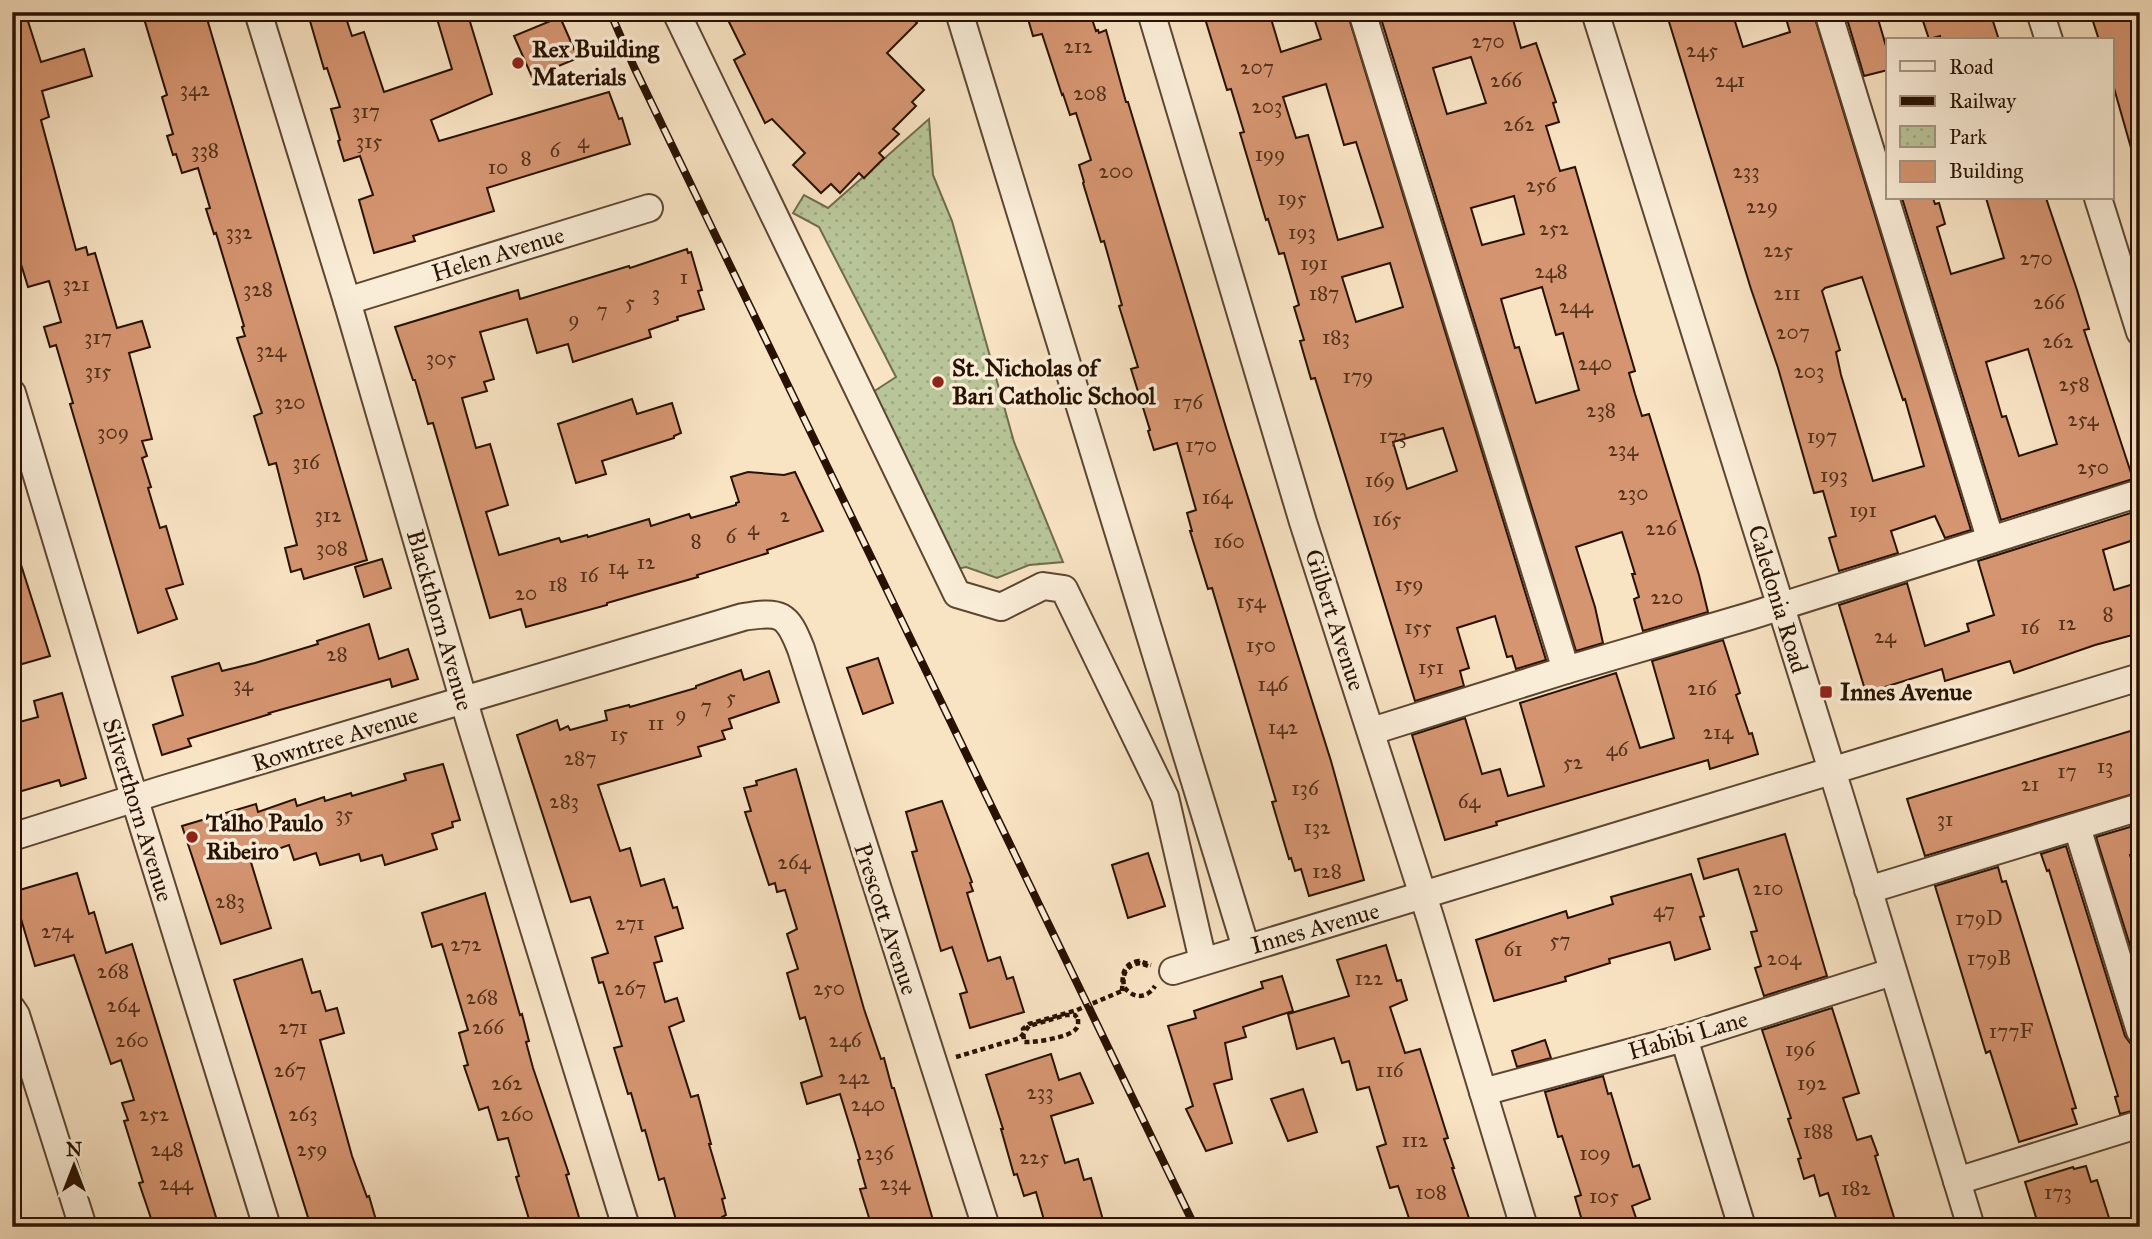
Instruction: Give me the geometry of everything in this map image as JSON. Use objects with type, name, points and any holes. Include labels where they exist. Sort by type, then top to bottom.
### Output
[{"type":"street","name":"Blackthorn Avenue","points":[[258,12],[347,301],[464,700],[626,1227]]},
{"type":"street","points":[[676,12],[957,594],[1001,607],[1044,586],[1064,589],[1165,797],[1203,961]]},
{"type":"street","points":[[959,12],[1246,948]]},
{"type":"street","name":"Gilbert Avenue","points":[[1151,12],[1303,522],[1424,896],[1524,1227]]},
{"type":"street","points":[[1362,12],[1566,670]]},
{"type":"street","name":"Caledonia Road","points":[[1595,12],[1971,1227]]},
{"type":"street","points":[[1828,12],[1990,538]]},
{"type":"street","points":[[2040,12],[2048,38]]},
{"type":"street","points":[[2099,200],[2140,332]]},
{"type":"street","name":"Helen Avenue","points":[[347,301],[649,208]]},
{"type":"street","name":"Silverthorn Avenue","points":[[12,393],[267,1227]]},
{"type":"street","points":[[1372,731],[1780,607],[1990,538],[2140,493]]},
{"type":"street","name":"Rowntree Avenue","points":[[12,837],[743,617],[763,614],[781,616]]},
{"type":"street","name":"Prescott Avenue","points":[[781,616],[792,626],[801,649],[986,1227]]},
{"type":"street","name":"Innes Avenue","points":[[1159,972],[1424,896],[2140,677]]},
{"type":"street","points":[[1868,890],[2140,807]]},
{"type":"street","points":[[2077,827],[2140,1031]]},
{"type":"street","name":"Habibi Lane","points":[[1483,1092],[1684,1038],[1892,972]]},
{"type":"street","points":[[12,1009],[83,1227]]},
{"type":"street","points":[[1684,1038],[1742,1227]]},
{"type":"street","points":[[1957,1181],[2140,1124]]},
{"type":"path","points":[[952,1058],[1020,1038],[1025,1030],[1029,1026],[1066,1015],[1075,1015],[1079,1019],[1078,1027],[1073,1033],[1032,1043],[1024,1042],[1022,1036],[1023,1029],[1029,1024],[1077,1010],[1122,990],[1124,970],[1134,962],[1145,962],[1159,972]]},
{"type":"path","points":[[1133,964],[1148,965],[1159,972],[1153,990],[1144,996],[1133,995],[1124,987],[1124,973],[1133,964]]},
{"type":"green space","points":[[929,119],[933,175],[952,221],[1014,442],[1063,562],[1029,565],[997,578],[966,567],[933,574],[853,405],[896,377],[819,227],[793,213],[804,195],[828,208]]},
{"type":"building","points":[[12,12],[25,12],[41,62],[84,49],[92,76],[42,91],[49,117],[41,120],[76,250],[86,247],[88,255],[95,253],[117,328],[142,321],[150,347],[129,353],[152,439],[142,441],[147,456],[142,458],[160,528],[166,526],[183,584],[166,589],[177,619],[138,633],[70,404],[73,403],[56,345],[50,347],[44,327],[61,322],[49,281],[28,287],[12,235]]},
{"type":"building","points":[[142,12],[205,12],[367,560],[304,579],[301,569],[291,572],[285,548],[297,545],[276,463],[269,465],[254,416],[262,413],[237,338],[245,336],[244,326],[206,209],[210,208],[198,168],[182,173],[176,154],[173,155],[167,136],[173,134],[162,97],[167,95]]},
{"type":"building","points":[[344,12],[352,36],[364,32],[384,92],[452,69],[435,12],[467,12],[492,94],[431,120],[439,141],[609,92],[619,119],[622,118],[630,144],[487,188],[494,211],[413,236],[415,241],[374,253],[359,200],[373,195],[360,156],[344,161],[331,109],[340,107],[327,68],[324,69],[310,21]]},
{"type":"building","points":[[724,12],[907,12],[917,23],[887,53],[924,90],[912,102],[916,106],[893,129],[899,134],[879,153],[884,158],[864,178],[859,173],[840,193],[831,184],[821,193],[793,165],[805,153],[772,119],[765,123],[734,60],[745,54]]},
{"type":"building","points":[[1026,12],[1094,12],[1095,18],[1092,19],[1096,31],[1099,33],[1106,30],[1227,431],[1331,761],[1364,880],[1309,896],[1301,869],[1295,871],[1291,858],[1289,859],[1272,802],[1276,801],[1212,588],[1208,589],[1190,531],[1187,513],[1196,510],[1177,443],[1154,450],[1148,431],[1150,430],[1131,369],[1138,367],[1119,306],[1122,305],[1079,165],[1091,160],[1076,113],[1070,115],[1062,95],[1042,34],[1033,36]]},
{"type":"building","points":[[1203,12],[1269,12],[1281,52],[1321,39],[1312,12],[1347,12],[1546,660],[1516,669],[1512,656],[1507,657],[1495,616],[1457,628],[1469,668],[1460,671],[1464,686],[1415,701],[1315,378],[1311,379],[1300,341],[1304,340],[1294,307],[1299,305],[1284,253],[1279,254],[1268,219],[1266,220],[1240,133],[1244,132],[1231,89],[1227,90]],"holes":[[[1326,84],[1344,145],[1356,142],[1383,227],[1338,240],[1308,135],[1296,138],[1283,97]],[[1390,263],[1403,307],[1356,322],[1342,277]],[[1443,428],[1457,471],[1407,489],[1393,442]]]},
{"type":"building","points":[[1379,12],[1511,12],[1521,48],[1536,43],[1556,102],[1553,103],[1559,122],[1546,126],[1560,171],[1575,167],[1635,371],[1629,373],[1635,394],[1642,416],[1649,414],[1708,612],[1643,631],[1634,599],[1639,597],[1632,574],[1635,574],[1622,532],[1576,547],[1603,643],[1576,651]],"holes":[[[1471,57],[1486,103],[1447,114],[1433,68]],[[1514,196],[1524,234],[1482,245],[1471,208]],[[1542,287],[1556,335],[1563,333],[1579,390],[1536,403],[1519,347],[1515,348],[1501,299]]]},
{"type":"building","points":[[1666,12],[1732,12],[1743,47],[1790,32],[1784,12],[1813,12],[1971,530],[1945,538],[1935,516],[1891,531],[1898,553],[1839,571],[1829,538],[1836,536],[1823,491],[1814,493],[1778,368]],"holes":[[[1862,277],[1903,400],[1905,399],[1924,466],[1873,481],[1841,375],[1836,352],[1840,350],[1822,291],[1825,288]]]},
{"type":"building","points":[[1845,12],[1876,12],[1886,46],[1886,70],[1864,76]]},
{"type":"building","points":[[1920,12],[1990,12],[1998,38],[1940,36],[1929,38]]},
{"type":"building","points":[[2090,12],[2140,12],[2140,154],[2133,155],[2114,88],[2114,38],[2098,38]]},
{"type":"building","points":[[560,17],[578,58],[532,77],[514,36]]},
{"type":"building","points":[[1903,200],[1934,200],[1935,204],[1939,203],[1945,224],[1937,227],[1951,274],[2004,258],[1987,200],[2047,200],[2089,329],[2084,330],[2133,479],[2001,520]],"holes":[[[2028,349],[2057,444],[2019,456],[2006,416],[2002,417],[1986,362]]]},
{"type":"building","points":[[687,249],[688,253],[691,252],[702,290],[698,291],[704,309],[677,317],[678,320],[649,330],[651,337],[573,362],[568,344],[537,353],[527,319],[480,332],[494,379],[484,382],[487,391],[462,398],[476,448],[490,444],[508,505],[486,512],[499,555],[559,538],[561,542],[587,535],[588,537],[649,519],[651,526],[689,514],[691,518],[736,505],[739,502],[731,477],[748,472],[784,475],[795,472],[823,531],[767,550],[768,553],[697,575],[698,577],[526,627],[521,609],[490,618],[433,423],[428,424],[395,327],[518,290],[520,299]]},
{"type":"building","points":[[632,399],[637,414],[672,403],[681,433],[674,438],[602,461],[606,474],[576,483],[558,424]]},
{"type":"building","points":[[2140,510],[2140,538],[2103,550],[2114,590],[2140,582],[2140,633],[2095,645],[2014,673],[2010,661],[1945,681],[1942,669],[1866,693],[1839,605],[1907,583],[1925,646],[1969,631],[1967,624],[1994,615],[1978,561]]},
{"type":"building","points":[[16,549],[50,656],[12,667],[12,550]]},
{"type":"building","points":[[382,559],[391,588],[364,597],[355,567]]},
{"type":"building","points":[[369,624],[379,659],[408,649],[418,679],[392,687],[390,679],[269,713],[188,739],[191,746],[162,755],[153,725],[183,715],[172,677],[219,663],[222,671],[255,663],[318,644],[317,641]]},
{"type":"building","points":[[1723,640],[1740,693],[1736,695],[1758,754],[1710,769],[1708,760],[1496,822],[1497,825],[1445,840],[1412,735],[1465,718],[1482,774],[1500,769],[1508,796],[1544,786],[1520,703],[1616,673],[1640,748],[1674,738],[1652,661]]},
{"type":"building","points":[[878,658],[893,703],[863,714],[847,668]]},
{"type":"building","points":[[741,670],[744,680],[769,671],[779,702],[729,719],[732,728],[722,731],[725,739],[698,747],[701,756],[598,785],[620,851],[630,848],[641,886],[664,879],[683,928],[655,937],[662,961],[654,963],[665,1002],[677,998],[684,1021],[669,1027],[691,1097],[698,1095],[725,1198],[722,1199],[726,1215],[722,1217],[723,1222],[707,1227],[678,1227],[664,1178],[659,1180],[645,1130],[642,1131],[631,1093],[628,1094],[614,1048],[622,1046],[603,982],[599,983],[592,958],[608,953],[590,897],[571,902],[517,735],[557,720],[560,730],[568,726],[570,730],[607,720],[605,711],[629,705],[630,707],[696,688]]},
{"type":"building","points":[[62,693],[86,778],[61,786],[59,780],[12,794],[12,724],[38,717],[34,701]]},
{"type":"building","points":[[2140,728],[2140,792],[1925,856],[1907,799]]},
{"type":"building","points":[[443,764],[460,820],[452,822],[453,827],[432,834],[437,849],[385,865],[382,855],[361,861],[359,854],[320,865],[316,853],[294,860],[289,845],[250,859],[271,928],[221,944],[182,826],[256,804],[258,812],[295,799],[297,806],[324,797],[325,801],[351,793],[352,796],[406,780],[404,774]]},
{"type":"building","points":[[796,769],[864,1009],[894,1088],[935,1227],[872,1227],[860,1189],[866,1188],[858,1160],[860,1159],[840,1094],[807,1104],[801,1083],[822,1076],[805,1017],[800,1019],[787,973],[798,969],[787,934],[797,929],[785,890],[777,892],[775,883],[769,885],[745,812],[751,811],[744,788],[757,785],[756,781]]},
{"type":"building","points":[[942,801],[972,882],[973,891],[967,893],[988,961],[1000,957],[1007,979],[1013,977],[1024,1012],[970,1028],[960,994],[967,992],[952,947],[941,951],[912,852],[917,851],[906,812]]},
{"type":"building","points":[[2140,824],[2140,853],[2130,855],[2140,884],[2140,977],[2096,837]]},
{"type":"building","points":[[1785,834],[1827,976],[1764,996],[1755,968],[1761,966],[1751,932],[1757,931],[1738,869],[1704,879],[1698,859]]},
{"type":"building","points":[[2066,846],[2125,1036],[2130,1043],[2140,1046],[2140,1109],[2120,1114],[2115,1097],[2118,1096],[2049,870],[2047,871],[2041,854]]},
{"type":"building","points":[[1148,853],[1165,906],[1128,918],[1112,865]]},
{"type":"building","points":[[1998,867],[2002,882],[2006,881],[2076,1108],[2072,1109],[2077,1124],[2019,1142],[1990,1051],[1986,1053],[1935,886]]},
{"type":"building","points":[[77,873],[89,914],[94,912],[106,953],[132,944],[219,1227],[154,1227],[139,1183],[143,1182],[124,1121],[128,1120],[122,1103],[134,1100],[121,1060],[111,1064],[74,955],[35,966],[13,892]]},
{"type":"building","points":[[1691,874],[1704,916],[1700,917],[1710,949],[1675,960],[1670,942],[1609,959],[1610,963],[1565,977],[1566,981],[1494,1001],[1476,940],[1566,911],[1568,918],[1613,904],[1611,897]]},
{"type":"building","points":[[485,893],[520,1015],[522,1014],[533,1068],[569,1174],[566,1175],[582,1227],[538,1227],[535,1218],[529,1219],[508,1138],[498,1140],[488,1107],[479,1110],[464,1066],[468,1065],[459,1033],[468,1030],[442,944],[432,947],[422,913]]},
{"type":"building","points":[[1386,945],[1397,981],[1401,980],[1407,1000],[1390,1007],[1405,1053],[1420,1049],[1448,1138],[1444,1139],[1452,1168],[1472,1227],[1412,1227],[1398,1186],[1390,1188],[1377,1147],[1386,1144],[1369,1087],[1357,1090],[1349,1061],[1342,1063],[1334,1038],[1297,1049],[1288,1014],[1349,996],[1337,960]]},
{"type":"building","points":[[302,959],[312,993],[320,991],[326,1011],[337,1008],[344,1033],[320,1040],[352,1156],[367,1197],[369,1196],[378,1227],[311,1227],[234,980]]},
{"type":"building","points":[[1282,976],[1293,1011],[1243,1027],[1246,1037],[1225,1043],[1232,1079],[1214,1084],[1232,1143],[1206,1151],[1186,1109],[1193,1106],[1168,1026],[1196,1018],[1194,1011],[1263,988],[1261,982]]},
{"type":"building","points":[[1832,1008],[1859,1093],[1843,1098],[1857,1140],[1871,1136],[1897,1227],[1839,1227],[1828,1193],[1820,1196],[1814,1175],[1804,1179],[1798,1159],[1801,1158],[1788,1119],[1791,1118],[1762,1030]]},
{"type":"building","points":[[1545,1040],[1551,1058],[1517,1067],[1512,1051]]},
{"type":"building","points":[[1051,1054],[1059,1080],[1080,1073],[1093,1103],[1051,1116],[1065,1163],[1078,1159],[1084,1180],[1091,1178],[1105,1227],[1046,1227],[1036,1192],[1024,1196],[1017,1174],[1014,1175],[986,1075]]},
{"type":"building","points":[[1603,1076],[1608,1094],[1611,1093],[1633,1167],[1639,1165],[1650,1199],[1632,1206],[1639,1227],[1584,1227],[1575,1197],[1581,1195],[1562,1136],[1558,1137],[1545,1092]]},
{"type":"building","points":[[1303,1089],[1317,1132],[1288,1141],[1271,1099]]},
{"type":"building","points":[[2086,1166],[2091,1182],[2097,1180],[2110,1221],[2106,1222],[2108,1227],[2039,1227],[2025,1182],[2073,1167]]},
{"type":"railway","points":[[610,12],[634,67],[1195,1227]]},
{"type":"place","name":"Rex Building Materials","points":[[518,63]]},
{"type":"place","name":"St. Nicholas of Bari Catholic School","points":[[938,382]]},
{"type":"place","name":"Innes Avenue","points":[[1826,692]]},
{"type":"place","name":"Talho Paulo Ribeiro","points":[[192,837]]}]
